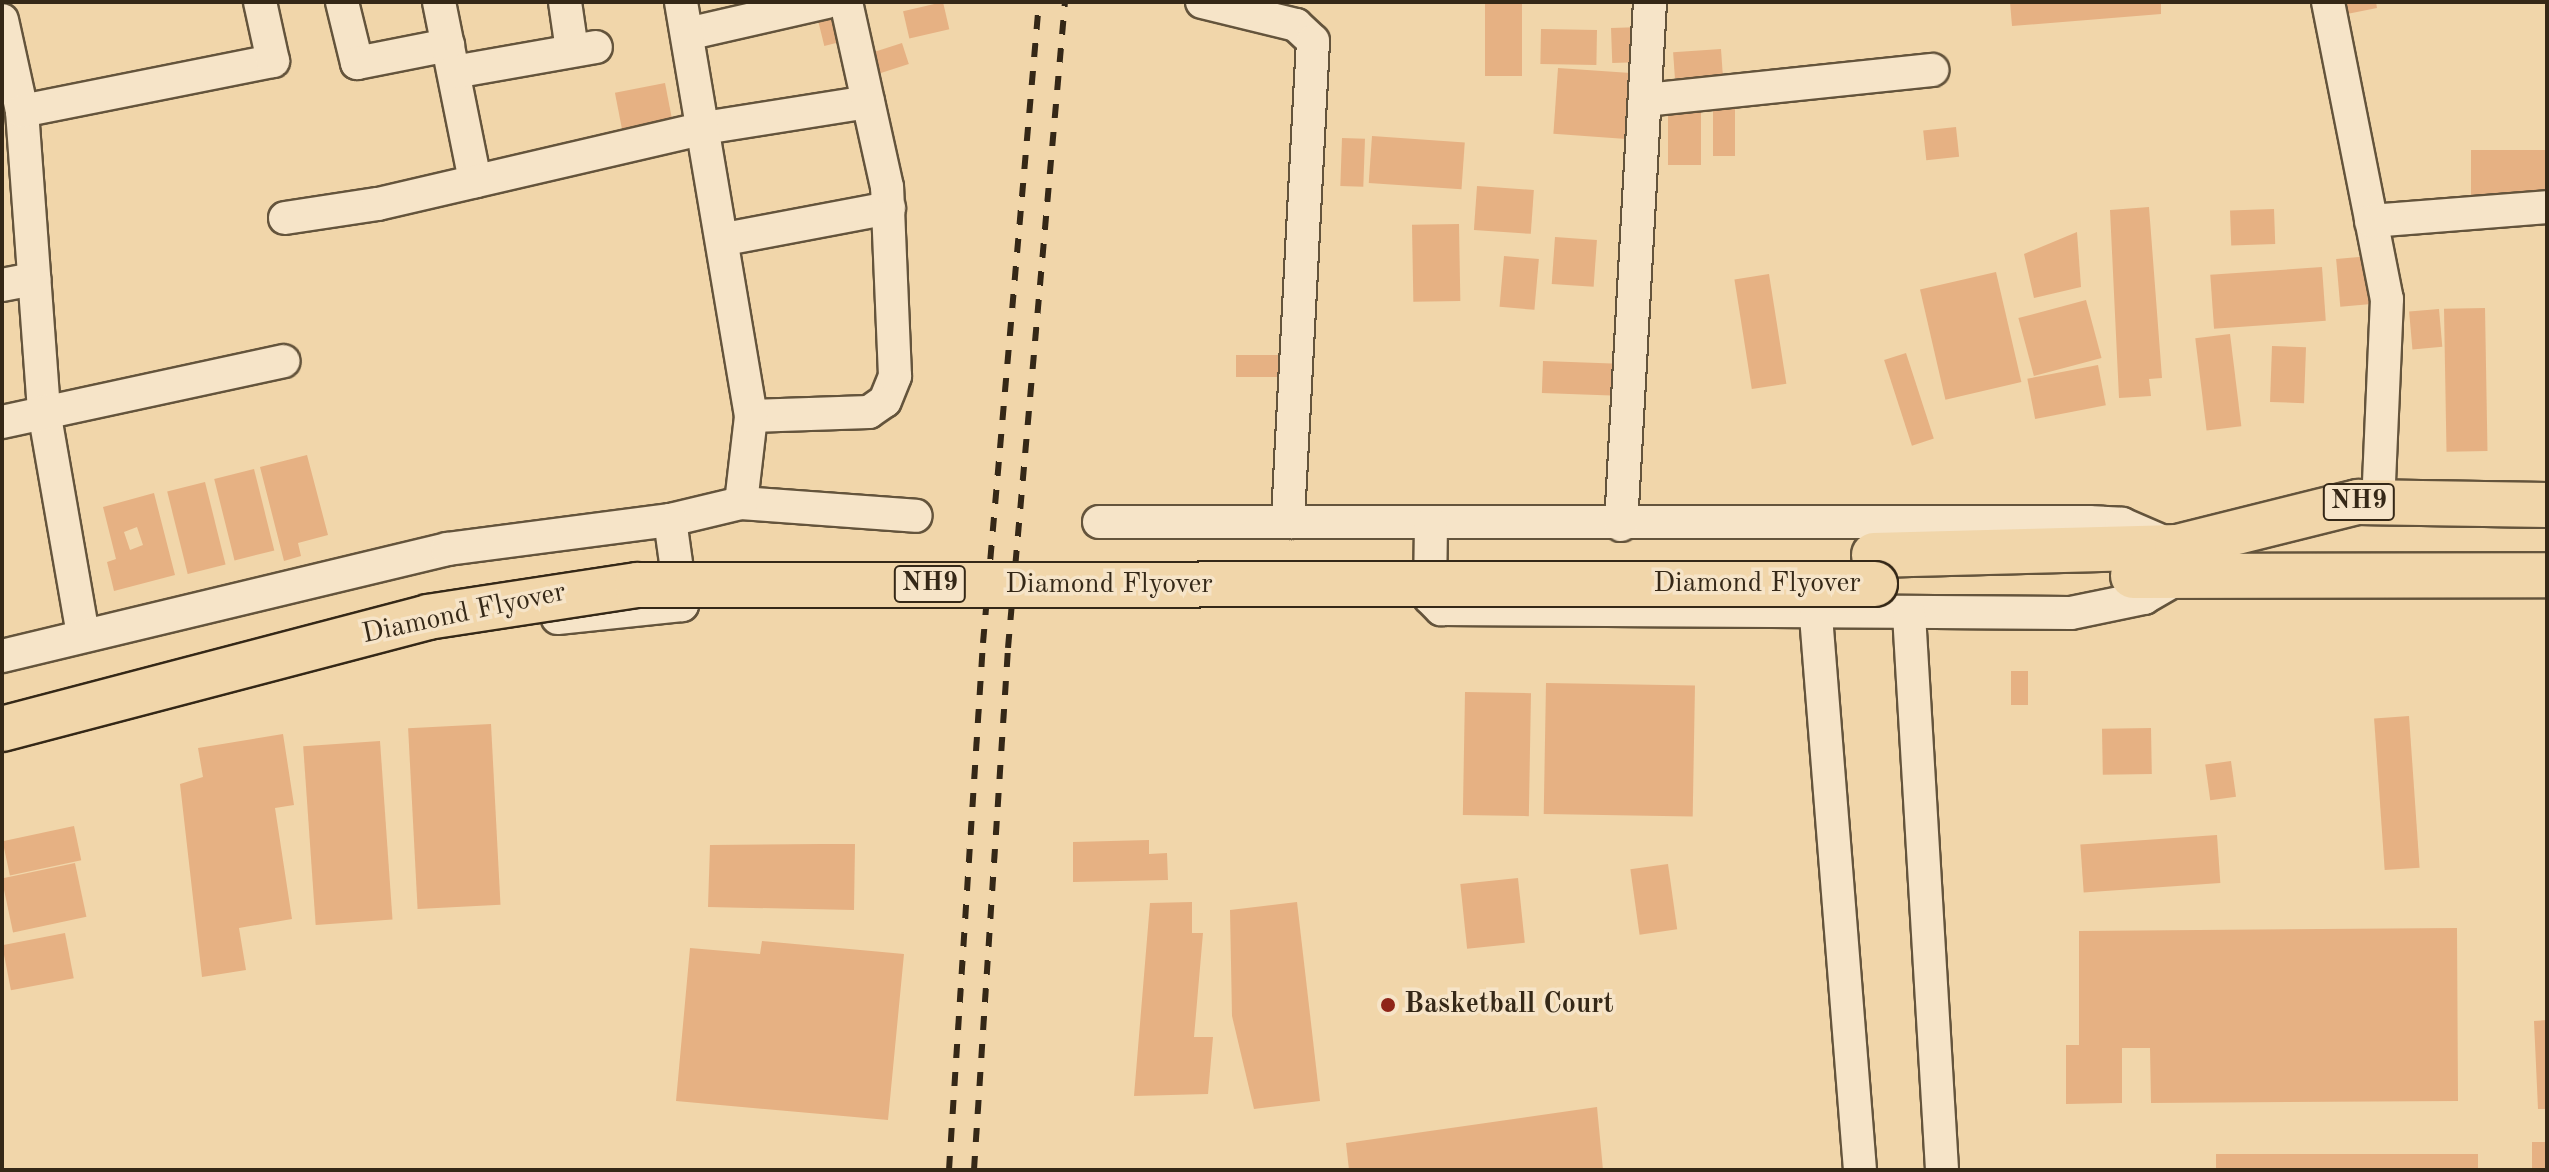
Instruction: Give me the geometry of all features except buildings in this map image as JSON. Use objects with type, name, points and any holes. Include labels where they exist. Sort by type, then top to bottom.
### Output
[{"type":"highway","name":"NH9","points":[[2181,561],[2378,502],[2547,505]]},
{"type":"highway","name":"Diamond Flyover","points":[[2,698],[431,587],[634,556],[2071,564]]},
{"type":"highway","name":"NH9","points":[[2181,561],[2547,575]]},
{"type":"highway","name":"Diamond Flyover","points":[[2,729],[428,617],[637,585],[2181,561]]},
{"type":"street","points":[[15,126],[273,61],[260,2]]},
{"type":"street","points":[[342,2],[357,63],[584,49],[565,2]]},
{"type":"street","points":[[439,2],[475,181]]},
{"type":"street","points":[[681,2],[725,239],[751,416],[741,503]]},
{"type":"street","points":[[687,34],[827,2]]},
{"type":"street","points":[[751,416],[869,412],[885,401],[895,376],[889,208],[846,2]]},
{"type":"street","points":[[1202,2],[1296,25],[1313,41],[1288,522]]},
{"type":"street","points":[[1621,525],[1650,2]]},
{"type":"street","points":[[2328,2],[2387,299],[2378,502]]},
{"type":"street","points":[[2,20],[34,279],[44,411],[83,635]]},
{"type":"street","points":[[1646,100],[1932,70]]},
{"type":"street","points":[[285,218],[475,181],[704,128],[868,102]]},
{"type":"street","points":[[2371,221],[2547,207]]},
{"type":"street","points":[[725,239],[889,208]]},
{"type":"street","points":[[2,285],[34,279]]},
{"type":"street","points":[[2,422],[283,361]]},
{"type":"street","points":[[2,656],[447,549],[670,520],[741,503],[916,516]]},
{"type":"street","points":[[2,750],[451,632],[682,605],[670,520]]},
{"type":"street","points":[[1099,522],[1288,522],[1431,523],[1621,525],[2089,522],[2122,524],[2181,561],[2144,598],[2071,613],[1816,616],[1441,609],[1430,598],[1431,523]]},
{"type":"street","points":[[1909,614],[1942,1170]]},
{"type":"street","points":[[1816,616],[1860,1170]]},
{"type":"railway","points":[[949,1170],[983,643],[1039,2]]},
{"type":"railway","points":[[974,1170],[1008,648],[1065,2]]},
{"type":"place","name":"Basketball Court","points":[[1388,1005]]}]
